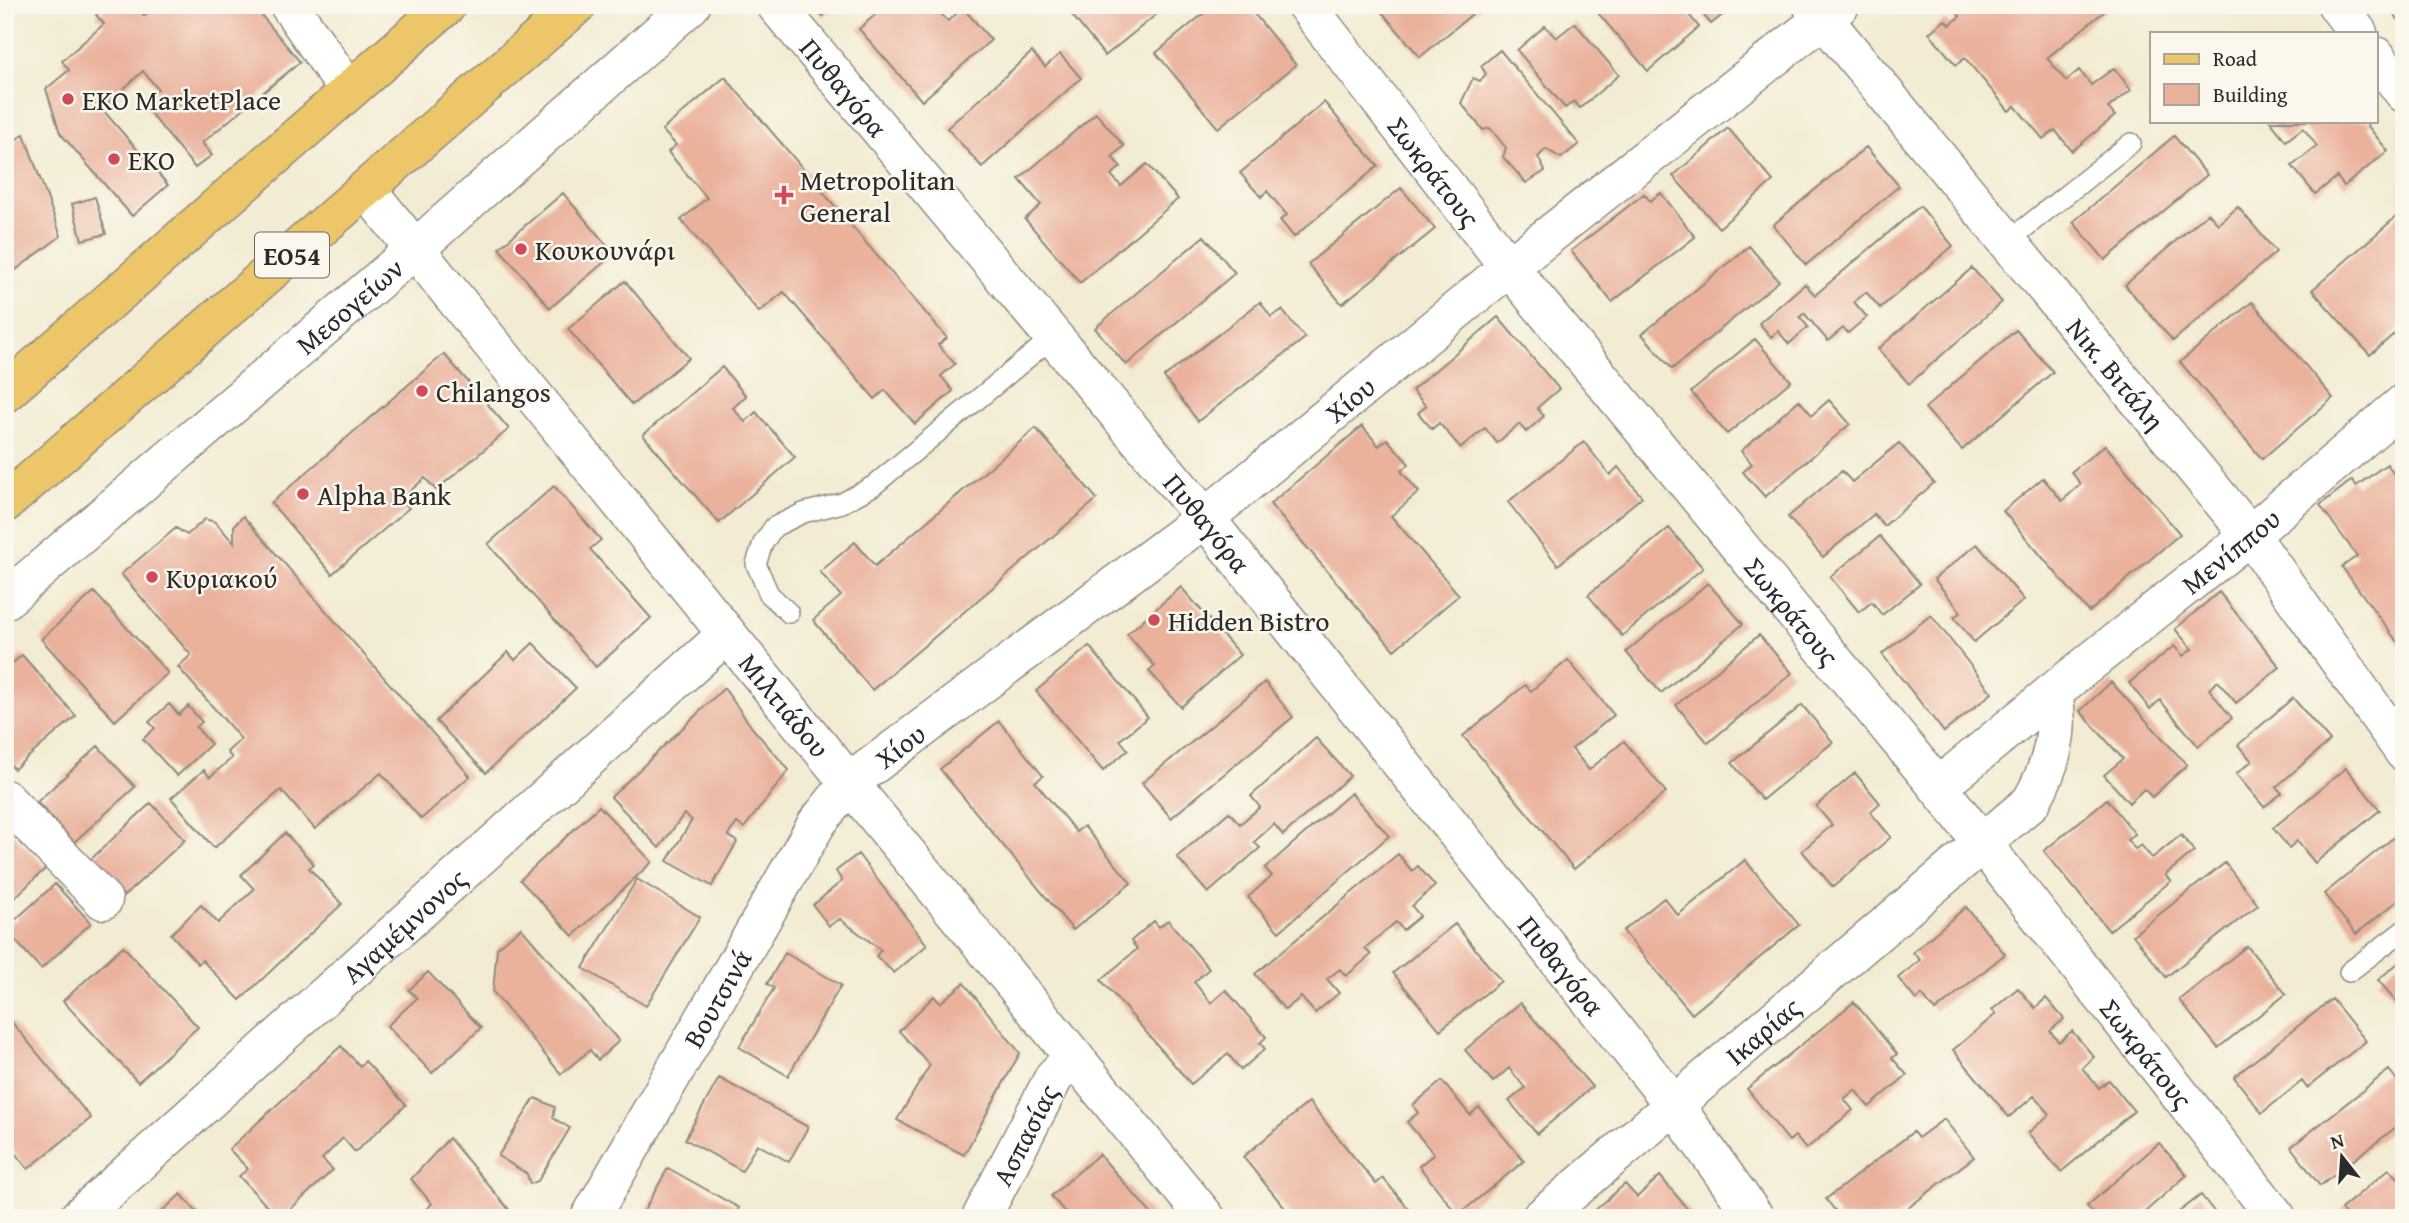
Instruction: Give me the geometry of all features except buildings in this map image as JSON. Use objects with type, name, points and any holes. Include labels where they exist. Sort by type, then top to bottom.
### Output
[{"type":"main road","points":[[5,393],[447,5]]},
{"type":"main road","name":"ΕΟ54","points":[[5,503],[578,5]]},
{"type":"street","points":[[289,5],[348,90]]},
{"type":"street","name":"Μεσογείων","points":[[5,600],[415,249],[691,5]]},
{"type":"street","name":"Πυθαγόρα","points":[[776,5],[1205,518],[1675,1106],[1755,1218]]},
{"type":"street","name":"Σωκράτους","points":[[1306,5],[1509,267],[1938,787],[2277,1218]]},
{"type":"street","points":[[2337,5],[2357,32]]},
{"type":"street","name":"Χίου","points":[[849,783],[1205,518],[1825,10]]},
{"type":"street","name":"Νικ. Βιτάλη","points":[[1825,10],[2007,242],[2250,535],[2404,752]]},
{"type":"street","points":[[2378,59],[2404,93]]},
{"type":"street","name":"Μιλτιάδου","points":[[367,190],[1206,1218]]},
{"type":"street","name":"Μενίππου","points":[[1938,787],[2250,535],[2404,403]]},
{"type":"street","name":"Αγαμέμνονος","points":[[78,1218],[727,634]]},
{"type":"street","points":[[1983,845],[2031,802],[2046,776],[2055,739],[2057,713],[2053,692]]},
{"type":"street","name":"Βουτσινά","points":[[590,1218],[817,823],[849,783]]},
{"type":"street","points":[[5,799],[103,900]]},
{"type":"street","name":"Ικαρίας","points":[[1541,1218],[1983,845]]},
{"type":"street","name":"Ασπασίας","points":[[981,1218],[1054,1077],[1074,1057]]},
{"type":"lane","points":[[2007,242],[2131,143]]},
{"type":"lane","points":[[789,613],[769,594],[757,564],[763,542],[774,527],[803,513],[842,503],[873,486],[1053,337]]},
{"type":"lane","points":[[2349,972],[2404,930]]},
{"type":"place","name":"EKO MarketPlace","points":[[68,99]]},
{"type":"place","name":"EKO","points":[[114,159]]},
{"type":"place","name":"Metropolitan General","points":[[784,195]]},
{"type":"place","name":"Κουκουνάρι","points":[[521,249]]},
{"type":"place","name":"Chilangos","points":[[422,391]]},
{"type":"place","name":"Alpha Bank","points":[[303,494]]},
{"type":"place","name":"Κυριακού","points":[[152,577]]},
{"type":"place","name":"Hidden Bistro","points":[[1154,620]]}]
